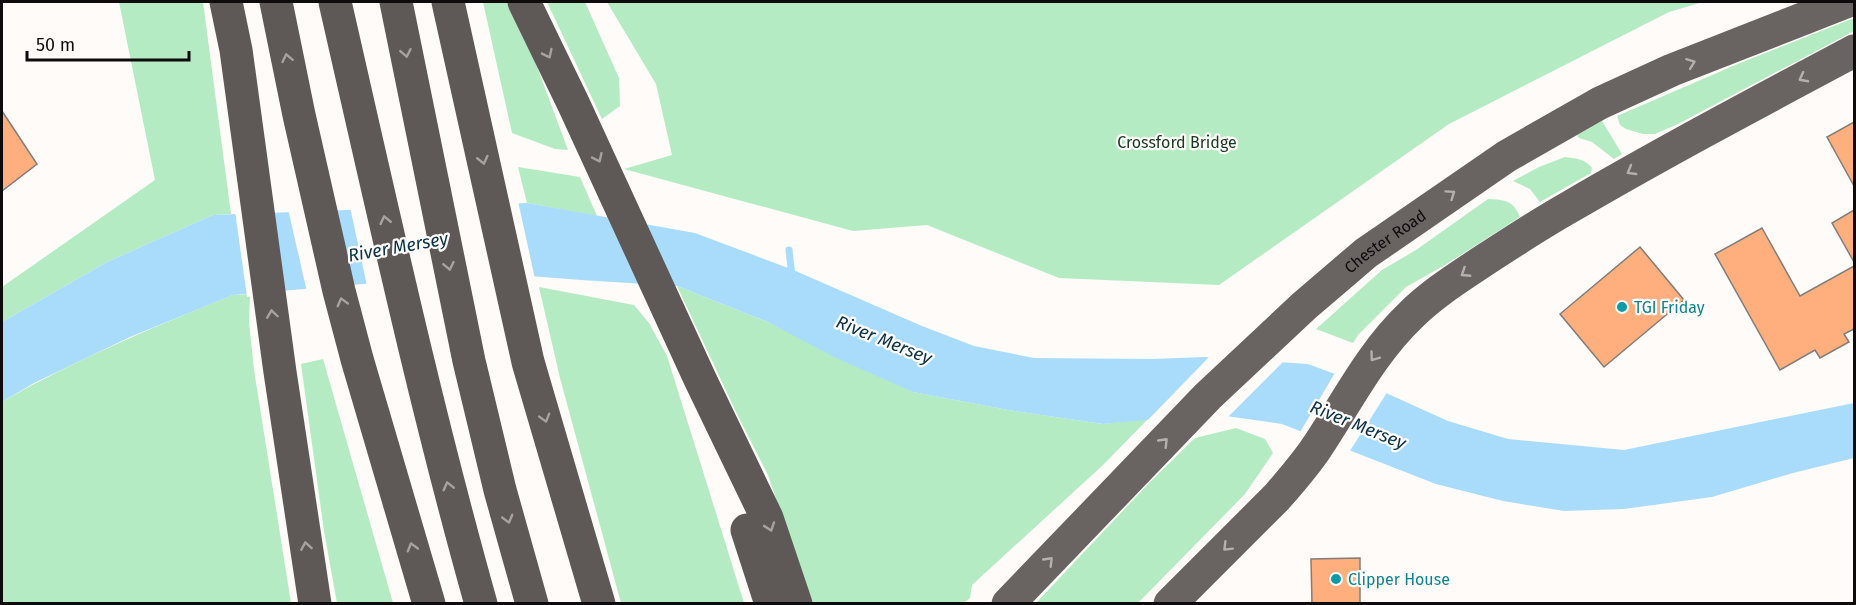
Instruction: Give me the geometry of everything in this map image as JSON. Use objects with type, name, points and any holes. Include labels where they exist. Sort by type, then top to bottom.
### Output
[{"type":"highway","points":[[226,2],[236,50]]},
{"type":"highway","points":[[233,2],[236,50],[246,125],[315,603]]},
{"type":"highway","points":[[276,2],[339,291],[429,603]]},
{"type":"highway","points":[[335,2],[416,359],[481,603]]},
{"type":"highway","points":[[396,2],[469,361],[500,490],[531,603]]},
{"type":"highway","points":[[448,2],[528,362],[599,603]]},
{"type":"highway","points":[[524,2],[767,518],[796,603]]},
{"type":"highway","name":"Chester Road","points":[[1008,603],[1208,396],[1304,306],[1366,253],[1517,150],[1600,103],[1637,85],[1846,2]]},
{"type":"highway","points":[[1170,603],[1268,506],[1293,478],[1317,448],[1360,377],[1383,345],[1413,313],[1455,279],[1536,226],[1659,154],[1854,51]]},
{"type":"highway","points":[[700,379],[771,603]]},
{"type":"green space","points":[[119,2],[203,2],[231,214],[213,215],[107,262],[2,322],[2,287],[155,180]]},
{"type":"green space","points":[[483,2],[513,2],[568,150],[555,149],[512,133]]},
{"type":"green space","points":[[547,2],[585,2],[619,78],[620,106],[602,119]]},
{"type":"green space","name":"Crossford Bridge","points":[[607,2],[1703,2],[1669,12],[1449,124],[1219,285],[1059,278],[927,225],[853,231],[624,169],[672,155],[656,84]]},
{"type":"green space","points":[[1854,18],[1854,31],[1678,124],[1655,134],[1643,134],[1620,125],[1617,116],[1740,63]]},
{"type":"green space","points":[[1602,121],[1622,154],[1614,159],[1592,142],[1579,138],[1577,135]]},
{"type":"green space","points":[[1565,157],[1587,163],[1592,168],[1591,173],[1540,202],[1530,189],[1513,181],[1539,167]]},
{"type":"green space","points":[[518,167],[580,177],[597,216],[527,203]]},
{"type":"green space","points":[[1488,199],[1508,202],[1520,217],[1406,287],[1358,335],[1353,343],[1316,329],[1382,270],[1416,250]]},
{"type":"green space","points":[[677,286],[768,322],[913,392],[1008,410],[1103,424],[1148,419],[1103,465],[972,585],[970,598],[964,603],[811,603],[768,475]]},
{"type":"green space","points":[[539,287],[634,305],[649,323],[667,356],[744,603],[621,603],[560,378]]},
{"type":"green space","points":[[250,294],[249,322],[254,370],[291,603],[2,603],[2,402],[58,372],[145,332],[233,295]]},
{"type":"green space","points":[[323,359],[393,603],[337,603],[324,531],[301,364]]},
{"type":"green space","points":[[1236,428],[1265,439],[1273,453],[1245,494],[1138,603],[1036,603],[1150,482],[1195,438]]},
{"type":"water","name":"River Mersey","points":[[527,203],[695,233],[791,269],[974,346],[1034,358],[1204,357],[1308,364],[1386,393],[1448,421],[1508,439],[1624,450],[1854,403],[1854,458],[1712,497],[1624,509],[1564,511],[1503,501],[1436,484],[1282,424],[1212,414],[1103,424],[1008,410],[913,392],[836,358],[768,322],[677,286],[492,273],[233,295],[130,337],[34,383],[2,402],[2,322],[107,262],[213,215]]},
{"type":"pier","points":[[518,201],[535,279],[492,276],[367,286],[350,207]]},
{"type":"pier","points":[[333,208],[353,288],[307,292],[288,209]]},
{"type":"pier","points":[[272,210],[284,294],[247,297],[235,211]]},
{"type":"pier","points":[[1211,355],[1286,359],[1226,419],[1212,417],[1145,423]]},
{"type":"pier","points":[[1336,371],[1388,391],[1348,454],[1299,434]]},
{"type":"building","points":[[2,111],[37,164],[2,191]]},
{"type":"building","points":[[1854,122],[1854,186],[1827,137]]},
{"type":"building","points":[[1854,210],[1854,262],[1832,223]]},
{"type":"building","points":[[1762,228],[1800,296],[1854,266],[1854,329],[1844,334],[1849,342],[1820,358],[1815,350],[1780,370],[1715,254]]},
{"type":"building","name":"TGI Friday","points":[[1640,247],[1684,300],[1604,367],[1560,314]]},
{"type":"building","name":"Clipper House","points":[[1360,558],[1360,603],[1312,603],[1311,559]]},
{"type":"waterway","points":[[789,250],[792,277]]},
{"type":"place","name":"TGI Friday","points":[[1622,307]]},
{"type":"place","name":"Clipper House","points":[[1336,579]]}]
